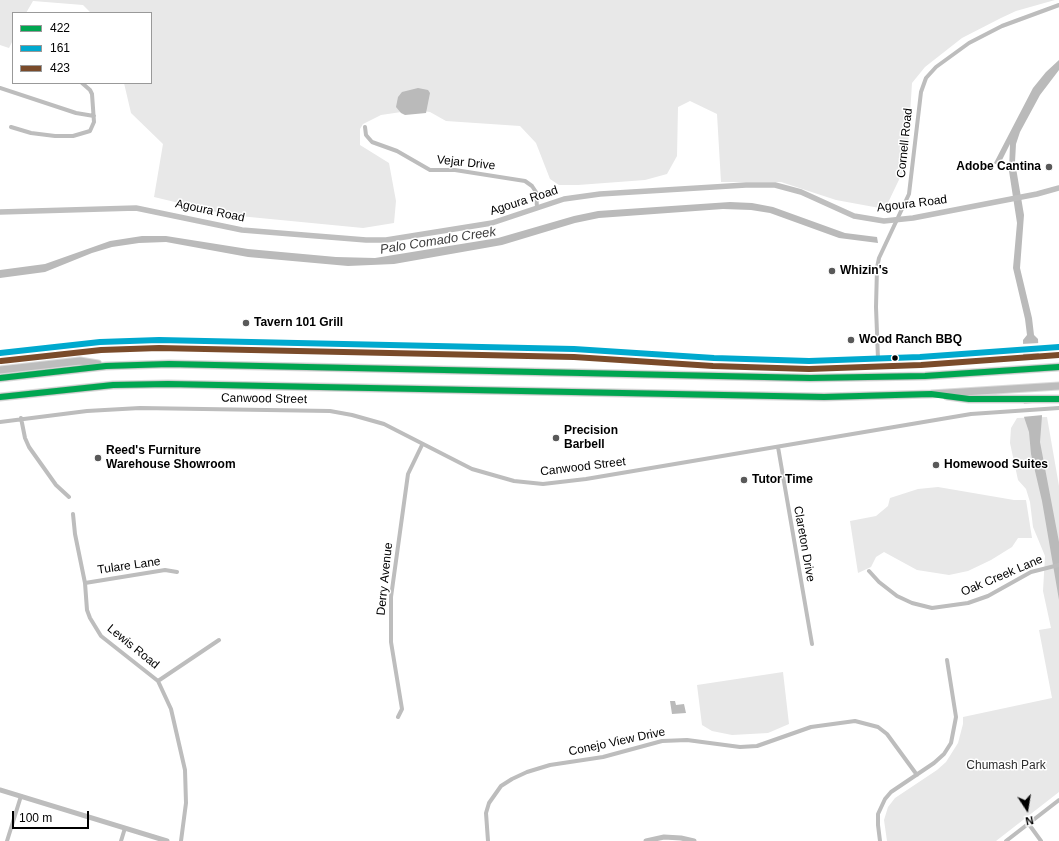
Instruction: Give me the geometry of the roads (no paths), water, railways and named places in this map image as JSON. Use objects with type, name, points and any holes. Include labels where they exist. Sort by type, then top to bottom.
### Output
[{"type":"highway","points":[[0,370],[80,361],[106,366]]},
{"type":"highway","points":[[0,378],[106,366],[169,364],[810,378],[918,376],[1059,367]]},
{"type":"highway","points":[[0,398],[90,387],[168,384],[824,397],[931,394],[1059,386]]},
{"type":"highway","points":[[931,394],[970,399],[1059,399]]},
{"type":"main road","name":"Agoura Road","points":[[0,212],[136,208],[242,230],[366,240],[386,240],[492,223],[580,195],[760,185],[775,186],[795,190],[841,211],[865,219],[884,221],[898,220],[1048,192],[1059,188]]},
{"type":"main road","name":"Agoura Road","points":[[1048,192],[1059,192]]},
{"type":"street","name":"Cornell Road","points":[[878,359],[876,307],[877,268],[879,258],[909,194],[921,92],[929,73],[957,50],[986,34],[1014,21],[1059,5]]},
{"type":"street","points":[[11,127],[45,135],[73,136],[90,131],[94,116],[92,94],[83,84]]},
{"type":"street","points":[[0,88],[76,113],[94,116]]},
{"type":"street","name":"Vejar Drive","points":[[365,127],[366,135],[372,142],[397,151],[430,170],[455,170],[525,181],[532,186],[536,192],[537,208]]},
{"type":"street","points":[[0,353],[100,342],[164,340],[574,349],[714,358],[809,360],[878,359],[1059,347]]},
{"type":"street","name":"Canwood Street","points":[[0,422],[21,418],[87,411],[140,408],[330,411],[352,415],[384,424],[458,464],[489,475],[514,481],[543,484],[586,479],[950,417],[1022,409],[1059,408]]},
{"type":"street","points":[[21,418],[25,438],[29,447],[56,486],[70,497]]},
{"type":"street","name":"Derry Avenue","points":[[398,717],[402,709],[391,642],[391,596],[408,474],[422,445]]},
{"type":"street","name":"Clareton Drive","points":[[778,447],[812,644]]},
{"type":"street","name":"Lewis Road","points":[[73,514],[75,534],[85,583],[87,610],[98,632],[158,681],[171,709],[185,770],[186,803],[181,841]]},
{"type":"street","name":"Oak Creek Lane","points":[[869,571],[879,582],[897,596],[912,603],[932,608],[958,605],[974,600],[999,590],[1031,572],[1059,565]]},
{"type":"street","name":"Tulare Lane","points":[[85,583],[165,570],[177,572]]},
{"type":"street","points":[[158,681],[218,640]]},
{"type":"street","points":[[880,841],[878,814],[885,799],[891,792],[917,775],[944,754],[951,743],[955,729],[954,702],[947,660]]},
{"type":"street","name":"Conejo View Drive","points":[[488,841],[486,813],[489,803],[501,786],[512,779],[527,772],[550,765],[603,757],[662,741],[687,740],[740,747],[757,746],[811,727],[855,721],[878,727],[887,734],[917,775]]},
{"type":"street","points":[[0,790],[167,841]]},
{"type":"street","points":[[7,841],[21,796]]},
{"type":"street","points":[[1006,841],[1059,800]]},
{"type":"street","points":[[1028,824],[1041,841]]},
{"type":"street","points":[[121,841],[126,828]]},
{"type":"street","points":[[646,841],[664,837],[681,838],[694,841]]},
{"type":"place","name":"Adobe Cantina","points":[[1049,167]]},
{"type":"place","name":"Whizin's","points":[[832,271]]},
{"type":"place","name":"Tavern 101 Grill","points":[[246,323]]},
{"type":"place","name":"Wood Ranch BBQ","points":[[851,340]]},
{"type":"place","name":"Precision Barbell","points":[[556,438]]},
{"type":"place","name":"Reed's Furniture Warehouse Showroom","points":[[98,458]]},
{"type":"place","name":"Homewood Suites","points":[[936,465]]},
{"type":"place","name":"Tutor Time","points":[[744,480]]},
{"type":"water label","name":"Palo Comado Creek","points":[[438,241]]},
{"type":"park label","name":"Chumash Park","points":[[1006,766]]}]
